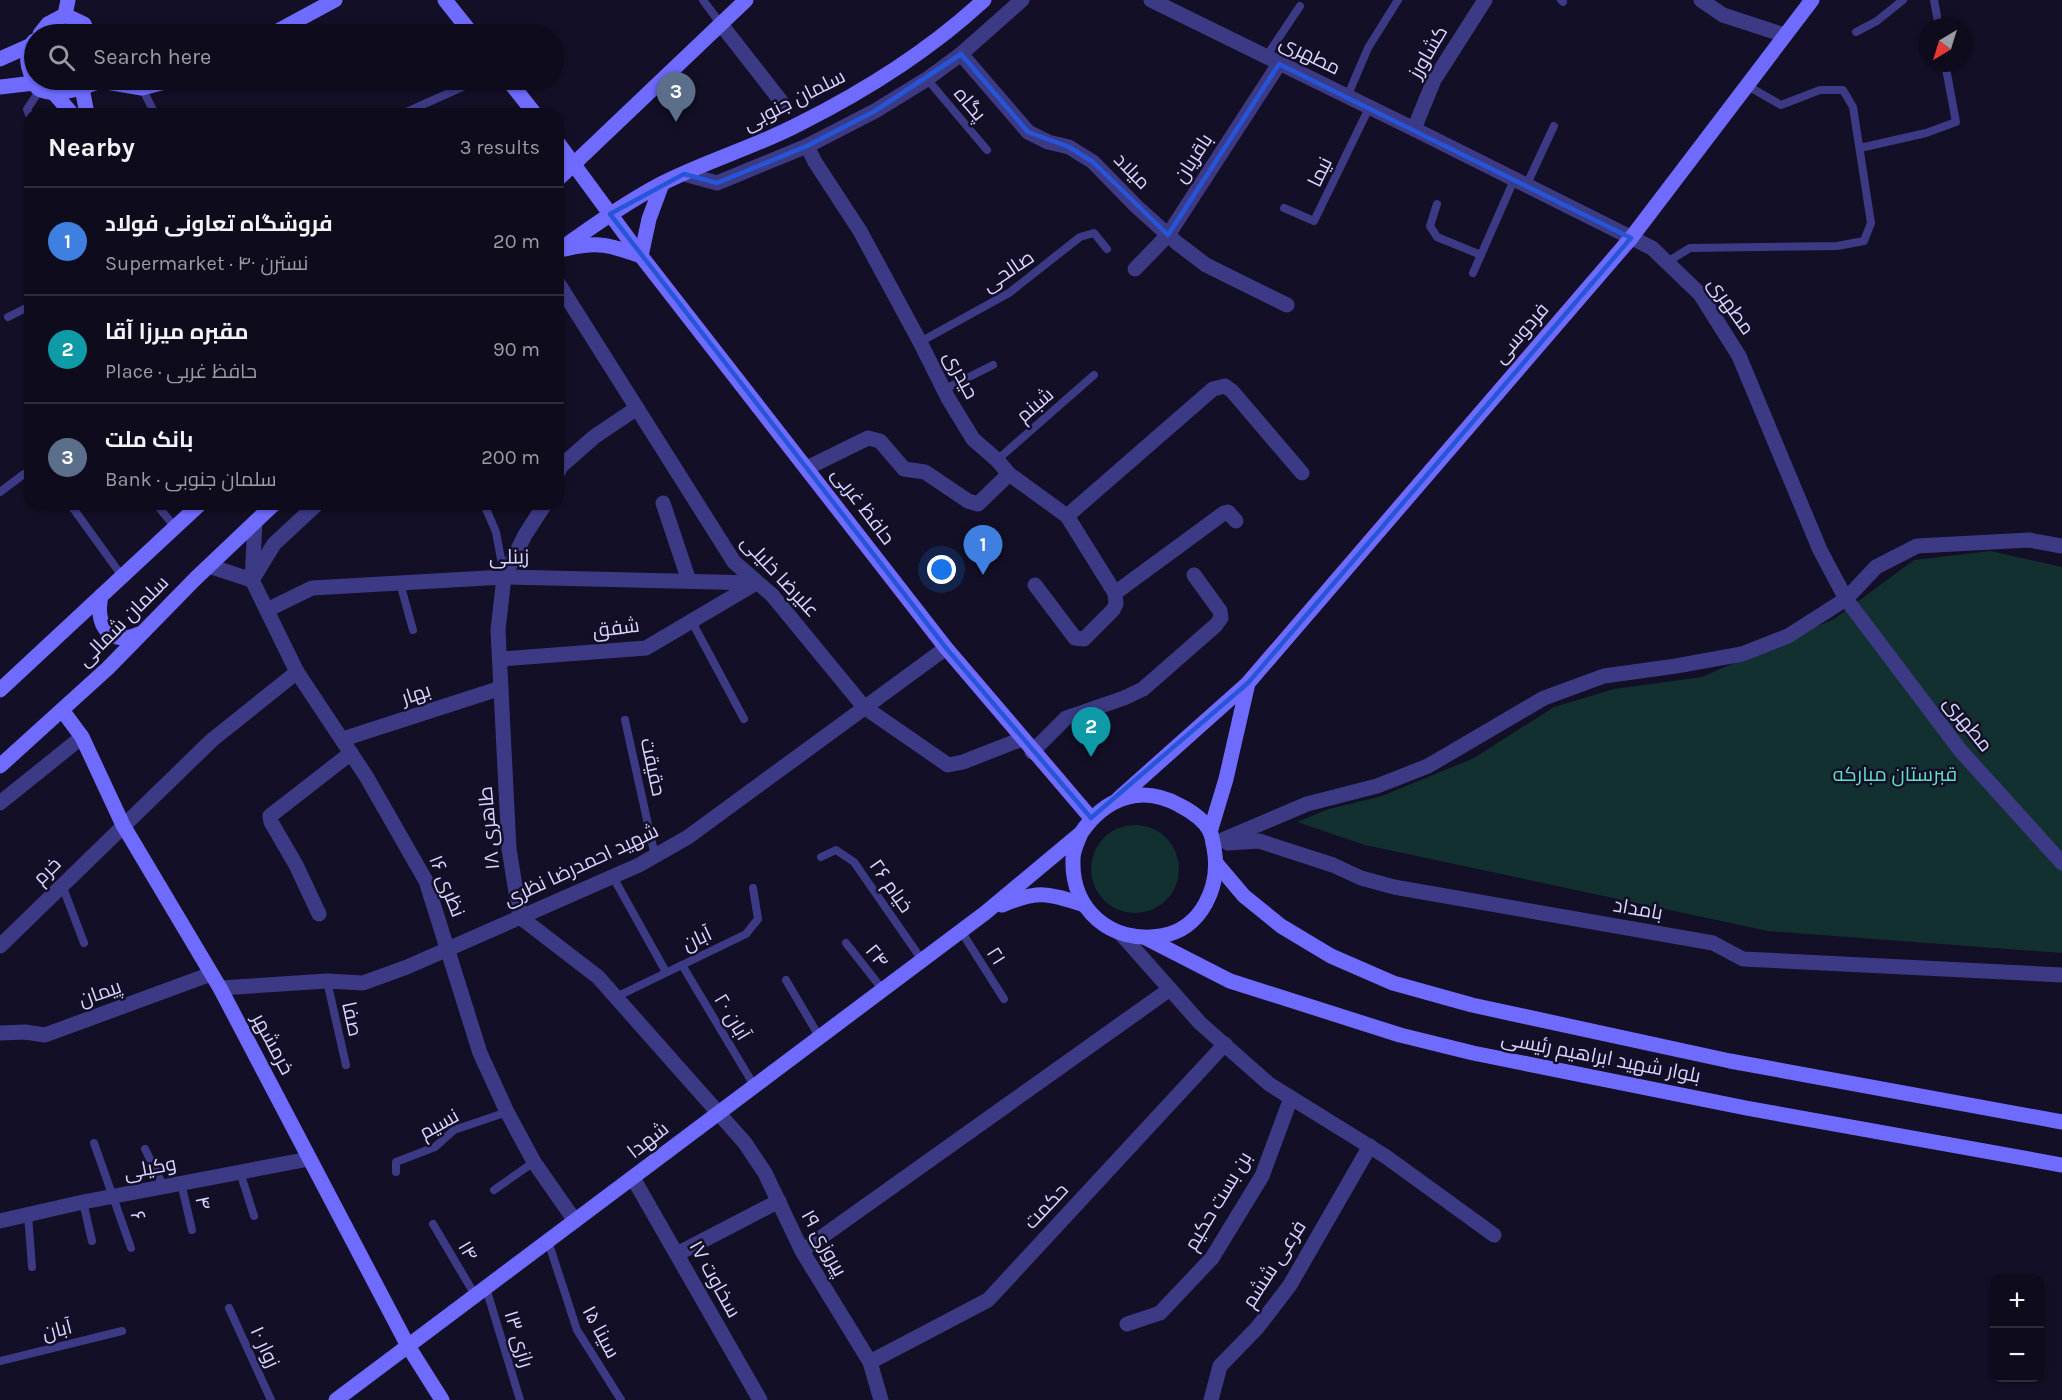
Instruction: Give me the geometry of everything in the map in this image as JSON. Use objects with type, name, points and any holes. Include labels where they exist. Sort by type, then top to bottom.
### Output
[{"type":"main road","points":[[291,24],[335,0]]},
{"type":"main road","points":[[445,0],[464,24]]},
{"type":"main road","points":[[564,174],[746,0]]},
{"type":"main road","name":"سلمان جنوبی","points":[[610,214],[662,184],[766,140],[820,113],[910,58],[984,0]]},
{"type":"main road","name":"فردوسی","points":[[1117,800],[1248,683],[1631,237],[1812,0]]},
{"type":"main road","points":[[48,24],[67,8],[84,24]]},
{"type":"main road","points":[[0,59],[24,46]]},
{"type":"main road","points":[[0,87],[24,88]]},
{"type":"main road","points":[[43,90],[65,108]]},
{"type":"main road","points":[[82,90],[86,108]]},
{"type":"main road","points":[[516,90],[530,108]]},
{"type":"main road","name":"حافظ غربی","points":[[564,150],[641,256],[945,648],[1091,818]]},
{"type":"main road","points":[[564,249],[606,244],[641,256],[649,219],[662,184]]},
{"type":"main road","points":[[564,246],[610,214]]},
{"type":"main road","name":"سلمان شمالی","points":[[2,686],[193,510]]},
{"type":"main road","name":"سلمان شمالی","points":[[0,766],[62,711],[268,510]]},
{"type":"main road","points":[[101,597],[98,609],[100,620],[112,636],[121,639],[129,638],[143,632]]},
{"type":"main road","points":[[1081,832],[1073,856],[1074,882],[1084,905],[1100,923],[1122,935],[1146,938],[1169,934],[1189,923],[1204,906],[1214,886],[1216,863],[1212,838],[1248,683]]},
{"type":"main road","name":"خرمشهر","points":[[62,711],[82,736],[123,825],[220,988],[408,1346],[442,1400]]},
{"type":"main road","points":[[986,913],[1081,832],[1103,807],[1117,800],[1141,794],[1166,798],[1194,814],[1212,838]]},
{"type":"main road","name":"بلوار شهید ابراهیم رئیسی","points":[[1216,863],[1244,896],[1281,926],[1331,956],[1393,983],[1472,1005],[1730,1061],[2062,1122]]},
{"type":"main road","points":[[986,913],[1026,895],[1055,895],[1084,905]]},
{"type":"main road","name":"شهدا","points":[[336,1400],[986,913]]},
{"type":"main road","name":"بلوار شهید ابراهیم رئیسی","points":[[1146,938],[1230,981],[1400,1035],[1484,1055],[1746,1108],[2062,1165]]},
{"type":"street","points":[[684,174],[717,183],[807,146],[875,111],[927,79],[961,54],[1022,0]]},
{"type":"street","name":"مطهری","points":[[1151,0],[1174,5],[1273,60],[1631,237],[1652,248],[1667,262],[1700,294],[1739,356],[1820,550],[1846,599],[1960,750],[2062,863]]},
{"type":"street","name":"کشاورز","points":[[1414,129],[1434,80],[1485,0]]},
{"type":"street","points":[[1710,2],[1723,15],[1784,35]]},
{"type":"street","points":[[720,23],[784,105]]},
{"type":"street","name":"میلاد","points":[[961,54],[1028,132],[1048,142],[1070,147],[1093,162],[1136,206],[1206,265],[1287,305]]},
{"type":"street","name":"باقریان","points":[[1135,269],[1168,235],[1273,60]]},
{"type":"street","name":"حیدری","points":[[807,146],[860,231],[920,342],[943,390],[973,439],[1009,474],[1067,516],[1115,593]]},
{"type":"street","name":"علیرضا خلیلی","points":[[564,294],[734,562],[772,595],[864,707],[948,765],[963,762],[1022,740]]},
{"type":"street","points":[[1067,516],[1213,389],[1225,386],[1232,391],[1302,472]]},
{"type":"street","points":[[564,463],[594,437],[638,408]]},
{"type":"street","points":[[807,468],[867,438],[880,441],[904,469],[925,472],[968,501],[978,504],[1009,474]]},
{"type":"street","points":[[663,503],[689,581]]},
{"type":"street","points":[[252,580],[274,544],[311,510]]},
{"type":"street","name":"طاهری ۱۸","points":[[520,917],[509,849],[498,630],[504,577],[525,535],[541,510]]},
{"type":"street","points":[[1035,585],[1075,638],[1084,639],[1113,610],[1116,604],[1115,593],[1224,513],[1228,512],[1236,520]]},
{"type":"street","points":[[252,580],[255,522]]},
{"type":"street","points":[[1212,838],[1307,804],[1377,786],[1428,766],[1544,698],[1604,676],[1742,654],[1788,636],[1846,599],[1876,567],[1917,546],[2029,540],[2062,546]]},
{"type":"street","points":[[209,566],[252,580]]},
{"type":"street","points":[[1032,752],[1066,718],[1143,689],[1221,618],[1220,611],[1194,574]]},
{"type":"street","name":"زینلی","points":[[267,610],[312,588],[504,577],[756,583]]},
{"type":"street","name":"نظری ۱۶","points":[[252,580],[297,672],[366,776],[426,881],[480,1053],[507,1112],[534,1162],[575,1221]]},
{"type":"street","name":"شفق","points":[[500,659],[646,648],[756,583]]},
{"type":"street","name":"شهید احمدرضا نظری","points":[[220,988],[327,981],[363,983],[448,949],[613,877],[687,837],[945,648]]},
{"type":"street","name":"خرم","points":[[0,946],[212,740],[297,672]]},
{"type":"street","name":"بهار","points":[[343,740],[501,688]]},
{"type":"street","points":[[0,803],[82,736]]},
{"type":"street","points":[[319,914],[270,816],[351,753]]},
{"type":"street","name":"بامداد","points":[[1212,838],[1259,841],[1333,865],[1360,878],[1394,887],[1713,943],[1743,959],[2062,975]]},
{"type":"street","points":[[520,917],[598,977],[718,1113]]},
{"type":"street","points":[[1122,935],[1200,1023],[1269,1084],[1370,1146],[1494,1235]]},
{"type":"street","name":"پیمان","points":[[0,1033],[25,1032],[45,1035],[211,974]]},
{"type":"street","points":[[802,1251],[1170,988]]},
{"type":"street","name":"حکمت","points":[[870,1362],[988,1300],[1225,1044]]},
{"type":"street","name":"بن بست حکیم","points":[[1127,1324],[1160,1313],[1212,1258],[1262,1176],[1292,1098]]},
{"type":"street","name":"پیروزی ۱۹","points":[[718,1113],[745,1143],[765,1173],[802,1251],[870,1362],[881,1400]]},
{"type":"street","name":"فرعی ششم","points":[[1211,1400],[1220,1366],[1257,1328],[1290,1285],[1370,1146]]},
{"type":"street","name":"وکیلی","points":[[0,1221],[83,1202],[309,1159]]},
{"type":"street","name":"سخاوت ۱۷","points":[[633,1178],[760,1400]]},
{"type":"street","points":[[677,1254],[778,1201]]},
{"type":"lane","points":[[703,0],[720,23]]},
{"type":"lane","points":[[1347,97],[1368,48],[1398,0]]},
{"type":"lane","points":[[1856,32],[1877,21],[1903,0]]},
{"type":"lane","points":[[1934,0],[1937,18]]},
{"type":"lane","points":[[1273,60],[1300,6]]},
{"type":"lane","points":[[1860,148],[1926,133],[1956,122],[1947,72]]},
{"type":"lane","name":"پگاه","points":[[927,79],[987,150]]},
{"type":"lane","points":[[1667,262],[1690,248],[1837,246],[1864,241],[1871,223],[1853,107],[1843,90],[1820,90],[1781,105],[1746,85]]},
{"type":"lane","points":[[28,108],[41,90]]},
{"type":"lane","points":[[143,90],[152,108]]},
{"type":"lane","points":[[415,108],[456,90]]},
{"type":"lane","name":"نیما","points":[[1284,208],[1314,221],[1369,108]]},
{"type":"lane","points":[[1473,273],[1520,183],[1554,126]]},
{"type":"lane","points":[[1437,204],[1430,226],[1437,237],[1481,255]]},
{"type":"lane","name":"صالحی","points":[[920,342],[1009,293],[1080,237],[1094,233],[1107,249]]},
{"type":"lane","points":[[8,316],[24,309]]},
{"type":"lane","points":[[943,390],[993,365]]},
{"type":"lane","name":"شبنم","points":[[997,460],[1094,375]]},
{"type":"lane","points":[[0,492],[24,474]]},
{"type":"lane","points":[[74,510],[122,576]]},
{"type":"lane","points":[[161,510],[175,527]]},
{"type":"lane","points":[[487,510],[496,532],[504,577]]},
{"type":"lane","points":[[400,583],[413,630]]},
{"type":"lane","points":[[692,622],[744,719]]},
{"type":"lane","name":"حقیقت","points":[[626,720],[655,856]]},
{"type":"lane","name":"خیام ۲۶","points":[[820,857],[836,850],[854,862],[922,960]]},
{"type":"lane","points":[[613,877],[666,972]]},
{"type":"lane","points":[[62,885],[84,943]]},
{"type":"lane","name":"آبان","points":[[616,997],[747,934],[758,919],[753,888]]},
{"type":"lane","name":"۲۱","points":[[961,931],[1004,999]]},
{"type":"lane","name":"۲۴","points":[[846,943],[883,990]]},
{"type":"lane","name":"آبان ۲۰","points":[[682,965],[755,1087]]},
{"type":"lane","points":[[786,980],[820,1038]]},
{"type":"lane","name":"صفا","points":[[327,981],[346,1065]]},
{"type":"lane","name":"نسیم","points":[[396,1172],[396,1162],[435,1147],[454,1130],[507,1112]]},
{"type":"lane","name":"۶","points":[[94,1143],[132,1248]]},
{"type":"lane","points":[[145,1149],[164,1187]]},
{"type":"lane","points":[[494,1190],[534,1162]]},
{"type":"lane","points":[[240,1172],[254,1216]]},
{"type":"lane","name":"۴","points":[[182,1183],[192,1230]]},
{"type":"lane","points":[[83,1202],[92,1241]]},
{"type":"lane","points":[[28,1215],[32,1268]]},
{"type":"lane","name":"۱۴","points":[[433,1224],[480,1291]]},
{"type":"lane","name":"سینا ۱۵","points":[[548,1241],[576,1330],[621,1400]]},
{"type":"lane","name":"رازی ۱۳","points":[[480,1291],[520,1400]]},
{"type":"lane","name":"زوار ۱۰","points":[[229,1308],[271,1400]]},
{"type":"lane","name":"آبان","points":[[0,1361],[122,1331]]},
{"type":"highlighted area","points":[[961,54],[1028,132],[1069,147],[1093,162],[1168,235],[1279,64],[1631,238],[1248,683],[1091,818],[946,648],[610,214],[684,174],[717,183],[807,146],[875,111]]},
{"type":"green space","name":"قبرستان مبارکه","points":[[1990,551],[2062,567],[2062,953],[1768,931],[1365,845],[1297,822],[1329,809],[1382,796],[1474,758],[1554,707],[1614,689],[1702,677],[1834,619],[1914,560]]},
{"type":"green space","points":[[1135,825],[1160,832],[1172,844],[1179,869],[1172,894],[1160,906],[1135,913],[1110,906],[1098,894],[1091,869],[1098,844],[1110,832]]},
{"type":"place","name":"بانک ملت","points":[[676,122]]},
{"type":"place","name":"فروشگاه تعاونی فولاد","points":[[983,575]]},
{"type":"place","name":"مقبره میرزا آقا","points":[[1091,757]]}]
